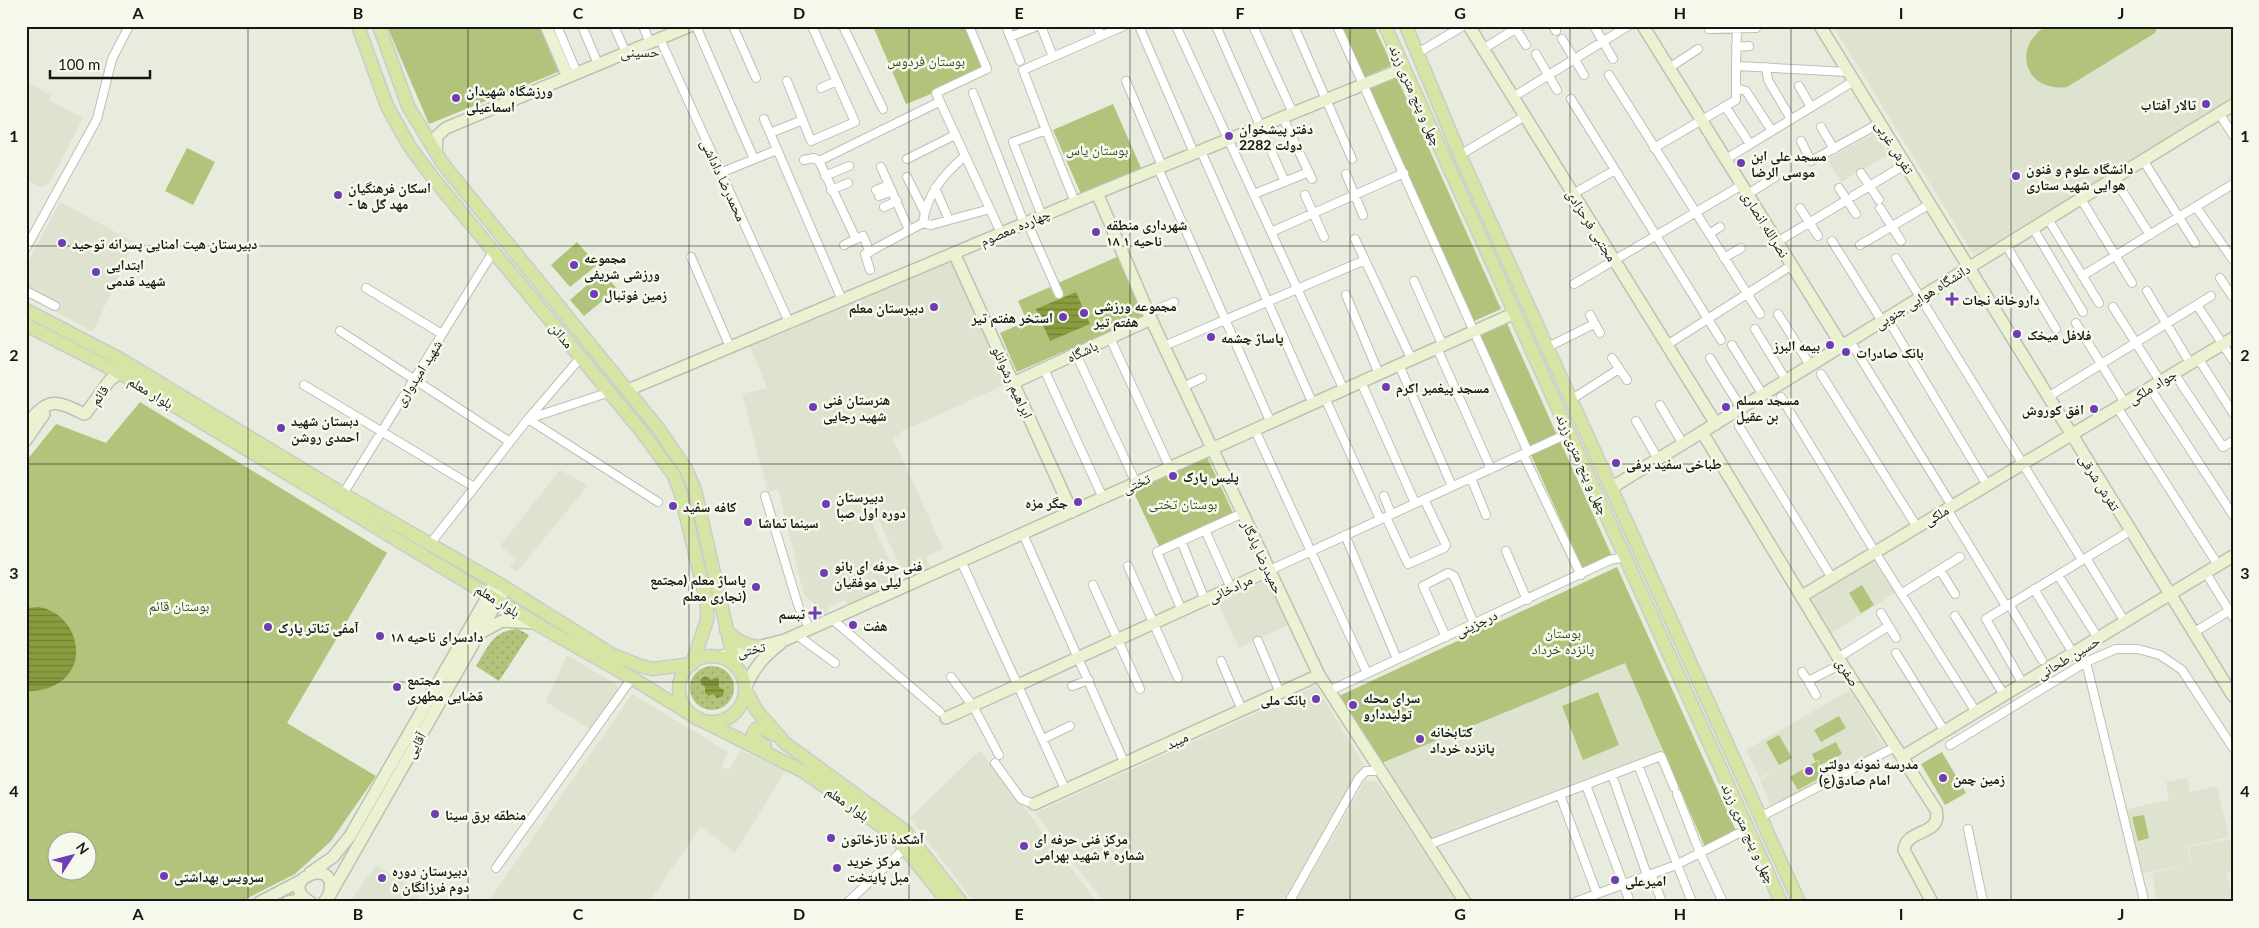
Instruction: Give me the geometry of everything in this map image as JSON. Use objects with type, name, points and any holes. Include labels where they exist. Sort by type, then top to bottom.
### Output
[{"type":"main road","name":"مدائن","points":[[358,26],[387,106],[410,147],[493,252],[610,392],[672,474],[683,502],[707,603],[707,620],[692,664]]},
{"type":"main road","name":"مدائن","points":[[378,26],[408,106],[436,153],[463,189],[628,390],[686,468],[695,490],[733,659]]},
{"type":"main road","name":"چهل و پنج متری زرند","points":[[1385,26],[1781,902]]},
{"type":"main road","name":"چهل و پنج متری زرند","points":[[1406,26],[1460,155],[1799,902]]},
{"type":"main road","name":"بلوار معلم","points":[[26,310],[120,359],[343,494],[501,585],[614,655],[641,666],[664,668],[692,664]]},
{"type":"main road","name":"بلوار معلم","points":[[26,325],[120,373],[695,717],[786,762],[886,829],[906,847],[948,902]]},
{"type":"main road","points":[[1579,455],[1590,459],[1593,456],[1594,448]]},
{"type":"main road","points":[[1598,496],[1611,488]]},
{"type":"main road","points":[[1617,540],[1621,528],[1626,529],[1634,537]]},
{"type":"main road","points":[[726,630],[737,640],[750,646],[759,647]]},
{"type":"main road","points":[[708,657],[733,659],[740,672],[745,689],[741,706],[728,718],[712,722],[695,717],[682,702],[680,691],[685,671],[692,664],[708,657]]},
{"type":"main road","name":"بلوار معلم","points":[[745,689],[757,710],[778,736],[901,827],[961,902]]},
{"type":"main road","points":[[778,736],[761,728],[756,729],[753,734],[755,739],[786,762]]},
{"type":"street","points":[[26,248],[97,119],[112,59],[129,26]]},
{"type":"street","points":[[546,26],[572,75]]},
{"type":"street","points":[[557,26],[572,75]]},
{"type":"street","points":[[582,26],[598,64]]},
{"type":"street","points":[[614,26],[626,53]]},
{"type":"street","name":"محمدرضا داداشی","points":[[643,26],[655,41],[720,172],[789,322]]},
{"type":"street","points":[[696,26],[754,159]]},
{"type":"street","points":[[733,26],[756,78]]},
{"type":"street","points":[[786,82],[811,141],[855,122],[812,26]]},
{"type":"street","points":[[843,26],[883,109]]},
{"type":"street","points":[[969,26],[987,68],[985,71],[936,93],[1000,233]]},
{"type":"street","points":[[1006,26],[1020,60]]},
{"type":"street","points":[[1010,37],[1039,26],[1054,56]]},
{"type":"street","points":[[1097,26],[1101,36]]},
{"type":"street","points":[[1075,202],[1023,70],[1124,26]]},
{"type":"street","points":[[1139,26],[1313,404]]},
{"type":"street","points":[[1176,26],[1344,390]]},
{"type":"street","points":[[1216,26],[1285,182]]},
{"type":"street","points":[[1253,26],[1310,175],[1254,194]]},
{"type":"street","points":[[1294,26],[1352,158]]},
{"type":"street","points":[[1338,26],[1474,332],[1525,453],[1581,575]]},
{"type":"street","points":[[1418,53],[1463,26]]},
{"type":"street","name":"مجتبی فرحزادی","points":[[1469,26],[1716,424]]},
{"type":"street","points":[[1594,26],[1614,59]]},
{"type":"street","points":[[1513,97],[1628,26]]},
{"type":"street","name":"نصرالله انصاری","points":[[1643,26],[1792,265],[1846,343]]},
{"type":"street","name":"تفرش غربی","points":[[1820,26],[1970,267]]},
{"type":"street","points":[[436,153],[437,136],[446,128],[685,27]]},
{"type":"street","points":[[1483,49],[1517,27],[1526,45]]},
{"type":"street","points":[[1654,148],[1736,100],[1737,28]]},
{"type":"street","points":[[1709,29],[1756,28]]},
{"type":"street","points":[[1562,38],[1584,75]]},
{"type":"street","points":[[1736,47],[1749,46]]},
{"type":"street","points":[[1669,68],[1698,49]]},
{"type":"street","points":[[1536,54],[1557,90]]},
{"type":"street","points":[[1736,66],[1766,67],[1851,76]]},
{"type":"street","points":[[1766,67],[1768,80],[1791,119]]},
{"type":"street","name":"چهارده معصوم","points":[[628,390],[1000,233],[1404,68]]},
{"type":"street","points":[[1609,75],[1760,314]]},
{"type":"street","points":[[1726,159],[1811,107],[1851,76]]},
{"type":"street","points":[[821,88],[836,81]]},
{"type":"street","points":[[1126,81],[1224,320],[1271,423]]},
{"type":"street","points":[[1799,86],[1811,107]]},
{"type":"street","points":[[1736,88],[1746,91],[1772,131]]},
{"type":"street","points":[[974,93],[1026,223],[1059,294]]},
{"type":"street","points":[[1571,99],[1721,340]]},
{"type":"street","points":[[819,161],[940,102]]},
{"type":"street","name":"دانشگاه هوایی جنوبی","points":[[1611,488],[2233,105]]},
{"type":"street","points":[[1725,106],[1750,144]]},
{"type":"street","points":[[2219,113],[2233,134]]},
{"type":"street","points":[[1460,155],[1525,116]]},
{"type":"street","points":[[764,119],[842,300]]},
{"type":"street","points":[[770,133],[802,120]]},
{"type":"street","points":[[1801,141],[1812,161],[1880,123]]},
{"type":"street","points":[[1821,127],[1834,148]]},
{"type":"street","points":[[1042,216],[1013,142],[1046,130]]},
{"type":"street","points":[[906,158],[955,135]]},
{"type":"street","points":[[720,172],[777,150]]},
{"type":"street","points":[[923,223],[924,210],[935,188],[965,156]]},
{"type":"street","points":[[804,160],[814,158],[819,161],[831,190],[856,239]]},
{"type":"street","points":[[2143,160],[2195,242]]},
{"type":"street","points":[[1778,242],[1906,164]]},
{"type":"street","points":[[825,176],[849,166]]},
{"type":"street","points":[[881,167],[909,230]]},
{"type":"street","points":[[1574,194],[1615,170]]},
{"type":"street","points":[[1271,232],[1404,173]]},
{"type":"street","points":[[1862,173],[1902,241]]},
{"type":"street","points":[[1346,174],[1356,194],[1363,215]]},
{"type":"street","points":[[907,177],[924,210]]},
{"type":"street","points":[[1574,284],[1694,212],[1775,177]]},
{"type":"street","points":[[2114,178],[2150,235]]},
{"type":"street","points":[[831,190],[848,183]]},
{"type":"street","points":[[2082,276],[2233,184]]},
{"type":"street","points":[[877,193],[891,188]]},
{"type":"street","points":[[935,188],[949,220]]},
{"type":"street","points":[[1839,188],[1850,198],[1856,214]]},
{"type":"street","name":"حمیدرضا یادگار","points":[[1097,193],[1150,316],[1319,675],[1465,902]]},
{"type":"street","points":[[1305,195],[1324,238]]},
{"type":"street","points":[[2081,199],[2132,283]]},
{"type":"street","points":[[884,207],[897,201]]},
{"type":"street","points":[[1860,245],[1930,204]]},
{"type":"street","points":[[2196,207],[2230,251],[2233,260]]},
{"type":"street","points":[[870,270],[865,254],[909,230],[923,223],[931,225],[990,208]]},
{"type":"street","points":[[1800,208],[1818,236]]},
{"type":"street","points":[[2048,219],[2099,303]]},
{"type":"street","points":[[1709,234],[1720,227]]},
{"type":"street","points":[[2034,228],[2083,312]]},
{"type":"street","points":[[890,229],[894,238]]},
{"type":"street","points":[[844,245],[863,236],[870,252]]},
{"type":"street","points":[[1355,239],[1412,360]]},
{"type":"street","points":[[1832,241],[1884,320],[1987,485]]},
{"type":"street","points":[[2006,245],[2056,329]]},
{"type":"street","points":[[1724,258],[1741,248]]},
{"type":"street","name":"شهيد امیدواری","points":[[343,494],[493,252]]},
{"type":"street","name":"ابراهیم رشوانلو","points":[[954,253],[1072,512]]},
{"type":"street","points":[[691,257],[730,347]]},
{"type":"street","points":[[1896,258],[2022,464],[2125,622]]},
{"type":"street","points":[[1164,346],[1365,260]]},
{"type":"street","points":[[1667,345],[1792,265]]},
{"type":"street","name":"تفرش شرقی","points":[[1970,267],[2071,435],[2233,696]]},
{"type":"street","points":[[2220,278],[2229,285],[2232,296]]},
{"type":"street","points":[[1414,281],[1491,468]]},
{"type":"street","points":[[366,288],[442,334]]},
{"type":"street","points":[[26,291],[55,306]]},
{"type":"street","points":[[2147,291],[2166,324],[2233,413]]},
{"type":"street","points":[[1346,294],[1379,374]]},
{"type":"street","points":[[2048,396],[2211,296]]},
{"type":"street","points":[[1150,316],[1174,302]]},
{"type":"street","points":[[2196,305],[2228,341],[2233,360]]},
{"type":"street","points":[[2114,307],[2136,343],[2155,385],[2233,515]]},
{"type":"street","name":"تختی","points":[[733,659],[759,647],[785,640],[832,620],[1515,313]]},
{"type":"street","points":[[1778,314],[1810,365]]},
{"type":"street","points":[[1590,315],[1600,333]]},
{"type":"street","name":"باشگاه","points":[[1014,383],[1110,338],[1150,316]]},
{"type":"street","points":[[2076,323],[2101,364],[2121,405],[2218,565]]},
{"type":"street","points":[[1548,347],[1594,324]]},
{"type":"street","points":[[1755,329],[1786,380]]},
{"type":"street","points":[[340,331],[510,442]]},
{"type":"street","points":[[1110,338],[1170,468]]},
{"type":"street","name":"جواد ملکی","points":[[2071,435],[2228,341]]},
{"type":"street","points":[[1846,343],[1950,507],[2042,660]]},
{"type":"street","points":[[1732,345],[1763,395]]},
{"type":"street","points":[[1076,354],[1136,483]]},
{"type":"street","points":[[430,544],[528,419],[581,357]]},
{"type":"street","points":[[1612,358],[1627,380]]},
{"type":"street","points":[[1710,358],[1741,408]]},
{"type":"street","points":[[1399,365],[1452,486]]},
{"type":"street","points":[[1044,369],[1103,498]]},
{"type":"street","points":[[1572,399],[1619,369]]},
{"type":"street","name":"قائم","points":[[50,404],[66,406],[84,414],[110,380],[120,373]]},
{"type":"street","points":[[2174,373],[2223,447],[2233,441]]},
{"type":"street","points":[[1822,374],[1917,527]]},
{"type":"street","points":[[1183,387],[1202,378]]},
{"type":"street","points":[[1361,382],[1415,503]]},
{"type":"street","points":[[304,385],[474,487]]},
{"type":"street","points":[[528,419],[610,392]]},
{"type":"street","points":[[1781,397],[1875,552],[1976,712]]},
{"type":"street","points":[[1325,398],[1408,564],[1446,547],[1424,499]]},
{"type":"street","points":[[26,425],[40,409],[50,404]]},
{"type":"street","points":[[26,440],[50,404]]},
{"type":"street","points":[[1660,405],[1683,444]]},
{"type":"street","points":[[528,419],[658,502]]},
{"type":"street","points":[[1636,421],[1658,459]]},
{"type":"street","points":[[1738,426],[1832,578]]},
{"type":"street","points":[[1255,430],[1368,673]]},
{"type":"street","name":"صفری","points":[[1702,432],[1840,660],[1936,810],[1938,818],[1936,824],[1908,840],[1904,845],[1904,850],[1932,902]]},
{"type":"street","name":"مرادخانی","points":[[944,715],[973,706],[1569,433]]},
{"type":"street","name":"ملکی","points":[[1802,596],[2071,435]]},
{"type":"street","points":[[1471,478],[1486,515]]},
{"type":"street","points":[[765,496],[799,608],[810,629]]},
{"type":"street","points":[[1384,496],[1386,517]]},
{"type":"street","points":[[1182,610],[1157,552],[1242,512]]},
{"type":"street","points":[[1205,530],[1231,588]]},
{"type":"street","points":[[2023,684],[1986,619],[2130,531]]},
{"type":"street","points":[[1024,534],[1080,657],[1125,764]]},
{"type":"street","points":[[1345,535],[1397,659]]},
{"type":"street","points":[[1181,541],[1205,600]]},
{"type":"street","points":[[1506,551],[1527,600]]},
{"type":"street","name":"حسین طحانی","points":[[1902,757],[2233,556]]},
{"type":"street","name":"درجزینی","points":[[1329,691],[1610,560],[1624,557]]},
{"type":"street","points":[[1901,594],[1960,557]]},
{"type":"street","points":[[962,562],[1066,791]]},
{"type":"street","points":[[1128,566],[1178,678]]},
{"type":"street","points":[[1940,570],[1955,594]]},
{"type":"street","points":[[1446,637],[1423,586],[1448,572],[1452,573],[1474,624]]},
{"type":"street","points":[[2193,632],[2232,612],[2206,573]]},
{"type":"street","points":[[2058,575],[2098,638]]},
{"type":"street","name":"آقایی","points":[[324,901],[478,635],[501,585]]},
{"type":"street","points":[[1093,585],[1140,689]]},
{"type":"street","points":[[475,586],[480,596],[480,609]]},
{"type":"street","points":[[2034,589],[2073,653]]},
{"type":"street","name":"آقایی","points":[[260,902],[306,876],[333,857],[350,836],[480,609],[494,597]]},
{"type":"street","points":[[1881,612],[1896,638]]},
{"type":"street","points":[[1955,616],[2004,695]]},
{"type":"street","points":[[832,620],[944,715]]},
{"type":"street","points":[[478,635],[502,622],[535,623]]},
{"type":"street","points":[[1808,681],[1889,626]]},
{"type":"street","points":[[797,635],[835,663]]},
{"type":"street","name":"تختی","points":[[745,689],[752,673],[765,656],[785,640]]},
{"type":"street","points":[[1258,641],[1280,693]]},
{"type":"street","points":[[1950,745],[2086,662],[2116,650],[2138,649],[2160,655],[2182,670],[2233,748]]},
{"type":"street","points":[[1896,653],[1945,732]]},
{"type":"street","points":[[1220,661],[1242,710]]},
{"type":"street","points":[[2086,662],[2144,900]]},
{"type":"street","points":[[1802,672],[1816,696]]},
{"type":"street","name":"میبد","points":[[1034,804],[1319,675]]},
{"type":"street","points":[[951,677],[973,706],[999,755]]},
{"type":"street","points":[[496,868],[632,678]]},
{"type":"street","points":[[1072,686],[1089,680]]},
{"type":"street","points":[[1043,739],[1070,726]]},
{"type":"street","points":[[1760,818],[1895,747]]},
{"type":"street","points":[[1428,845],[1661,756],[1700,853],[1723,902]]},
{"type":"street","points":[[995,763],[1022,799],[1034,804]]},
{"type":"street","points":[[1638,765],[1692,902]]},
{"type":"street","points":[[1289,902],[1359,778],[1366,771],[1379,771]]},
{"type":"street","points":[[1612,775],[1649,875],[1662,902]]},
{"type":"street","points":[[1586,785],[1630,902]]},
{"type":"street","points":[[1560,795],[1597,894]]},
{"type":"street","points":[[1575,902],[1676,865],[1747,829]]},
{"type":"street","points":[[1968,829],[1983,902]]},
{"type":"street","points":[[848,902],[906,847]]},
{"type":"street","points":[[288,902],[307,901],[300,890],[306,876],[320,873],[328,879],[331,889],[324,901]]},
{"type":"street","points":[[855,895],[862,902]]},
{"type":"shaded area","name":"دانشگاه علوم و فنون هوایی شهید ستاری","points":[[1833,26],[2233,26],[2233,100],[1977,253],[1972,252]]},
{"type":"shaded area","points":[[26,82],[51,95],[49,100],[83,118],[49,184],[41,187],[26,180]]},
{"type":"shaded area","points":[[1875,133],[1888,155],[1841,182],[1827,159]]},
{"type":"shaded area","points":[[60,202],[134,242],[93,332],[55,311],[58,303],[26,287],[26,266]]},
{"type":"shaded area","points":[[954,259],[1009,383],[900,432],[901,435],[893,438],[943,549],[926,557],[931,568],[906,579],[878,519],[872,523],[900,583],[848,605],[845,600],[830,606],[826,614],[804,595],[778,489],[768,492],[742,394],[767,388],[750,346]]},
{"type":"shaded area","name":"استخر هفتم تیر","points":[[1076,292],[1090,324],[1050,341],[1036,309]]},
{"type":"shaded area","points":[[560,470],[588,485],[517,572],[510,567],[516,559],[500,546]]},
{"type":"shaded area","points":[[1876,559],[1897,592],[1830,634],[1809,599]]},
{"type":"shaded area","points":[[1267,580],[1289,625],[1239,648],[1218,603]]},
{"type":"shaded area","points":[[39,607],[52,612],[63,620],[71,630],[75,642],[76,655],[73,667],[65,678],[47,688],[26,691],[26,608]]},
{"type":"shaded area","points":[[567,655],[617,685],[619,691],[592,730],[546,702]]},
{"type":"shaded area","points":[[1625,663],[1664,750],[1429,842],[1379,764]]},
{"type":"shaded area","points":[[705,676],[711,680],[719,679],[719,687],[724,690],[723,696],[717,698],[713,694],[709,696],[705,693],[705,687],[701,684],[700,680]]},
{"type":"shaded area","points":[[1316,686],[1364,765],[1282,902],[1104,902],[1035,813]]},
{"type":"shaded area","points":[[1850,690],[1885,748],[1772,809],[1760,780],[1784,765],[1760,778],[1746,750]]},
{"type":"shaded area","points":[[632,694],[728,752],[722,767],[729,770],[740,750],[786,770],[735,853],[701,826],[649,902],[488,902]]},
{"type":"shaded area","points":[[980,750],[1097,902],[974,902],[910,818]]},
{"type":"shaded area","points":[[2187,778],[2190,792],[2217,786],[2229,837],[2188,846],[2190,863],[2141,874],[2127,809],[2169,800],[2166,782]]},
{"type":"shaded area","points":[[1365,781],[1377,781],[1457,902],[1295,902]]},
{"type":"shaded area","points":[[2229,839],[2233,851],[2233,870],[2226,872],[2233,902],[2157,902],[2152,873],[2191,863],[2189,847]]},
{"type":"shaded area","name":"دبیرستان دوره دوم فرزانگان ۵","points":[[376,865],[418,891],[419,902],[350,902]]},
{"type":"green space","name":"ورزشگاه شهیدان اسماعیلی","points":[[387,26],[539,26],[558,72],[429,124]]},
{"type":"green space","name":"بوستان فردوس","points":[[873,26],[965,26],[983,73],[906,104]]},
{"type":"green space","points":[[1339,26],[1374,26],[1392,65],[1362,78]]},
{"type":"green space","points":[[2046,26],[2157,26],[2155,33],[2067,87],[2053,87],[2042,83],[2033,76],[2028,67],[2026,57],[2028,46],[2035,35]]},
{"type":"green space","points":[[1395,73],[1501,309],[1472,322],[1368,88]]},
{"type":"green space","name":"بوستان یاس","points":[[1113,104],[1141,168],[1081,194],[1053,130]]},
{"type":"green space","points":[[187,148],[215,162],[193,205],[165,191]]},
{"type":"green space","name":"مجموعه ورزشی شریفی","points":[[577,242],[597,265],[570,287],[551,265]]},
{"type":"green space","name":"مجموعه ورزشی هفتم تیر","points":[[1119,256],[1145,316],[1017,372],[1000,333],[1027,321],[1018,301],[1050,287],[1055,298],[1063,295],[1058,283]]},
{"type":"green space","name":"زمین فوتبال","points":[[603,271],[617,289],[584,316],[570,300]]},
{"type":"green space","points":[[1506,321],[1557,435],[1528,448],[1477,334]]},
{"type":"green space","name":"بوستان قائم","points":[[140,402],[387,553],[287,723],[376,776],[331,841],[295,874],[240,902],[26,902],[26,461],[56,424],[106,443]]},
{"type":"green space","points":[[1560,441],[1612,556],[1583,569],[1531,455]]},
{"type":"green space","name":"بوستان تختی","points":[[1207,457],[1234,515],[1160,548],[1133,491]]},
{"type":"green space","name":"بوستان پانزده خرداد","points":[[1617,567],[1737,833],[1705,847],[1625,663],[1379,764],[1339,696]]},
{"type":"green space","points":[[1862,585],[1874,605],[1861,613],[1849,593]]},
{"type":"green space","points":[[518,629],[529,635],[499,681],[476,666],[488,646],[497,636],[510,630]]},
{"type":"green space","points":[[708,666],[716,666],[728,672],[734,688],[728,704],[716,710],[708,710],[696,704],[690,692],[690,684],[696,672]]},
{"type":"green space","points":[[1598,692],[1619,745],[1583,760],[1562,706]]},
{"type":"green space","points":[[1839,716],[1846,728],[1821,742],[1814,730]]},
{"type":"green space","points":[[1779,735],[1792,758],[1779,765],[1766,742]]},
{"type":"green space","points":[[1836,742],[1842,754],[1820,765],[1818,760],[1815,761],[1812,754]]},
{"type":"green space","name":"زمین چمن","points":[[1942,752],[1966,793],[1945,805],[1921,764]]},
{"type":"green space","points":[[1817,761],[1825,775],[1798,790],[1790,777]]},
{"type":"green space","points":[[2144,815],[2149,838],[2138,841],[2132,817]]},
{"type":"place","name":"ورزشگاه شهیدان اسماعیلی","points":[[456,98]]},
{"type":"place","name":"تالار آفتاب","points":[[2206,104]]},
{"type":"place","name":"دفتر پیشخوان دولت 2282","points":[[1229,136]]},
{"type":"place","name":"مسجد علی ابن موسی الرضا","points":[[1741,163]]},
{"type":"place","name":"دانشگاه علوم و فنون هوایی شهید ستاری","points":[[2016,176]]},
{"type":"place","name":"اسکان فرهنگیان - مهد گل ها","points":[[338,195]]},
{"type":"place","name":"شهرداری منطقه ۱۸ ناحیه ۱","points":[[1096,232]]},
{"type":"place","name":"دبیرستان هیت امنایی پسرانه توحید","points":[[62,243]]},
{"type":"place","name":"مجموعه ورزشی شریفی","points":[[574,265]]},
{"type":"place","name":"ابتدایی شهید قدمی","points":[[96,272]]},
{"type":"place","name":"زمین فوتبال","points":[[594,294]]},
{"type":"place","name":"داروخانه نجات","points":[[1952,299]]},
{"type":"place","name":"دبیرستان معلم","points":[[934,307]]},
{"type":"place","name":"مجموعه ورزشی هفتم تیر","points":[[1084,313]]},
{"type":"place","name":"استخر هفتم تیر","points":[[1063,317]]},
{"type":"place","name":"فلافل میخک","points":[[2017,334]]},
{"type":"place","name":"پاساژ چشمه","points":[[1211,337]]},
{"type":"place","name":"بیمه البرز","points":[[1830,345]]},
{"type":"place","name":"بانک صادرات","points":[[1846,352]]},
{"type":"place","name":"مسجد پیغمبر اکرم","points":[[1386,387]]},
{"type":"place","name":"هنرستان فنی شهید رجایی","points":[[813,407]]},
{"type":"place","name":"مسجد مسلم بن عقیل","points":[[1726,407]]},
{"type":"place","name":"افق کوروش","points":[[2094,409]]},
{"type":"place","name":"دبستان شهید احمدی روشن","points":[[281,428]]},
{"type":"place","name":"طباخی سفید برفی","points":[[1616,463]]},
{"type":"place","name":"پلیس پارک","points":[[1173,476]]},
{"type":"place","name":"جگر مزه","points":[[1078,502]]},
{"type":"place","name":"دبیرستان دوره اول صبا","points":[[826,504]]},
{"type":"place","name":"کافه سفید","points":[[673,506]]},
{"type":"place","name":"سینما تماشا","points":[[748,522]]},
{"type":"place","name":"فنی حرفه ای بانو لیلی موفقیان","points":[[824,573]]},
{"type":"place","name":"پاساژ معلم (مجتمع تجاری معلم)","points":[[756,587]]},
{"type":"place","name":"تبسم","points":[[815,613]]},
{"type":"place","name":"هفت","points":[[853,625]]},
{"type":"place","name":"آمفی تئاتر پارک","points":[[268,627]]},
{"type":"place","name":"دادسرای ناحیه ۱۸","points":[[380,636]]},
{"type":"place","name":"مجتمع قضایی مطهری","points":[[397,687]]},
{"type":"place","name":"بانک ملی","points":[[1316,699]]},
{"type":"place","name":"سرای محله تولیددارو","points":[[1353,705]]},
{"type":"place","name":"کتابخانه پانزده خرداد","points":[[1420,739]]},
{"type":"place","name":"مدرسه نمونه دولتی امام صادق(ع)","points":[[1809,771]]},
{"type":"place","name":"زمین چمن","points":[[1943,778]]},
{"type":"place","name":"منطقه برق سینا","points":[[435,814]]},
{"type":"place","name":"آشکدهٔ نازخاتون","points":[[831,838]]},
{"type":"place","name":"مرکز فنی حرفه ای شماره ۴ شهید بهرامی","points":[[1024,846]]},
{"type":"place","name":"مرکز خرید مبل پایتخت","points":[[837,868]]},
{"type":"place","name":"سرویس بهداشتی","points":[[164,876]]},
{"type":"place","name":"دبیرستان دوره دوم فرزانگان ۵","points":[[382,878]]},
{"type":"place","name":"امیرعلی","points":[[1615,880]]},
{"type":"district","name":"حسینی","points":[[640,51]]}]
